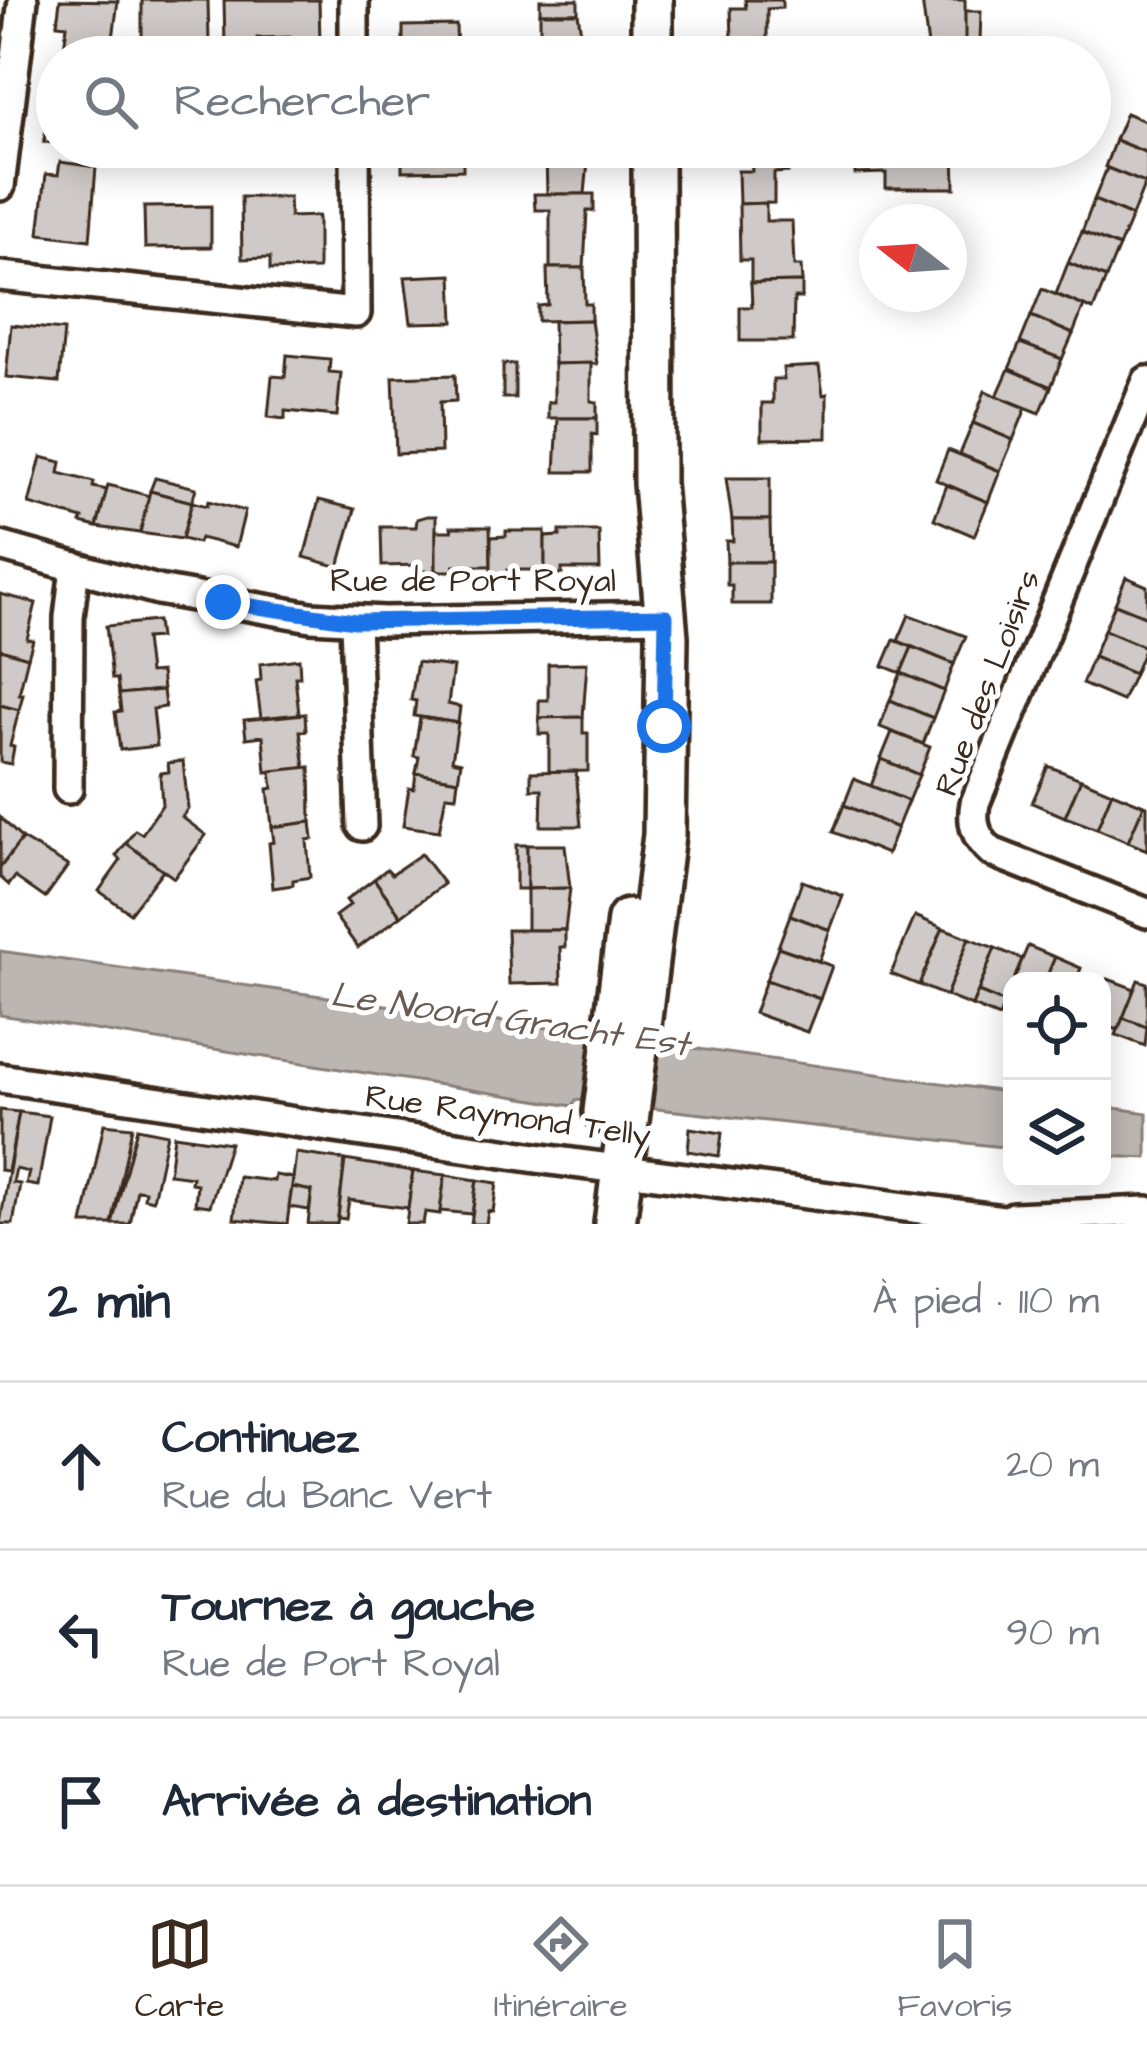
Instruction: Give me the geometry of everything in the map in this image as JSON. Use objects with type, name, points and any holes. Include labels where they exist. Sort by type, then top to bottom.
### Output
[{"type":"street","points":[[0,186],[23,0]]},
{"type":"street","points":[[354,0],[354,36]]},
{"type":"street","points":[[652,0],[652,36]]},
{"type":"street","points":[[0,276],[356,313],[355,168]]},
{"type":"street","points":[[615,1224],[610,1168],[628,1030],[664,835],[655,616],[652,168]]},
{"type":"street","name":"Rue des Loisirs","points":[[1147,381],[975,802],[973,818],[978,837],[992,852],[1147,913]]},
{"type":"street","name":"Rue de Port Royal","points":[[0,546],[201,599],[355,621],[655,616]]},
{"type":"street","points":[[68,789],[69,617],[76,567]]},
{"type":"street","points":[[355,621],[362,826]]},
{"type":"street","name":"Rue Raymond Telly","points":[[0,1078],[610,1168],[1020,1221],[1147,1211]]},
{"type":"street","points":[[589,1224],[610,1168]]},
{"type":"shaded area","points":[[0,951],[1003,1092],[1003,1147],[576,1100],[573,1106],[0,1015]]},
{"type":"shaded area","points":[[1111,1107],[1147,1113],[1147,1158],[1111,1156]]},
{"type":"building","points":[[60,0],[118,1],[113,36],[66,36],[67,25],[57,24]]},
{"type":"building","points":[[142,0],[208,0],[209,36],[142,36]]},
{"type":"building","points":[[224,0],[319,0],[320,36],[225,36]]},
{"type":"building","points":[[540,0],[578,0],[578,13],[540,13]]},
{"type":"building","points":[[745,0],[782,0],[782,8],[767,9],[767,36],[732,36],[731,8],[746,8]]},
{"type":"building","points":[[922,0],[965,0],[966,36],[927,36]]},
{"type":"building","points":[[965,11],[981,11],[980,36],[965,36]]},
{"type":"building","points":[[540,13],[578,13],[581,36],[540,36]]},
{"type":"building","points":[[456,25],[456,36],[403,36],[403,26]]},
{"type":"building","points":[[1126,113],[1147,122],[1147,153],[1115,140]]},
{"type":"building","points":[[1115,140],[1147,153],[1147,184],[1107,168]]},
{"type":"building","points":[[59,168],[96,168],[90,240],[39,234],[46,174],[58,175]]},
{"type":"building","points":[[402,168],[463,168],[463,170]]},
{"type":"building","points":[[546,168],[587,168],[585,194],[547,194]]},
{"type":"building","points":[[788,168],[788,172],[774,173],[774,203],[739,204],[738,171]]},
{"type":"building","points":[[855,168],[955,168],[955,188],[886,188],[886,173],[855,174]]},
{"type":"building","points":[[1107,168],[1145,183],[1132,216],[1094,200]]},
{"type":"building","points":[[534,194],[594,194],[594,211],[587,211],[584,268],[550,268],[550,210],[535,210]]},
{"type":"building","points":[[241,197],[289,197],[290,217],[318,216],[318,269],[270,270],[270,258],[242,259]]},
{"type":"building","points":[[1094,200],[1132,216],[1119,247],[1082,232]]},
{"type":"building","points":[[766,203],[766,221],[792,221],[794,266],[801,266],[802,282],[751,283],[751,260],[740,260],[739,204]]},
{"type":"building","points":[[211,206],[211,247],[145,248],[144,207]]},
{"type":"building","points":[[1082,232],[1119,247],[1106,278],[1068,263]]},
{"type":"building","points":[[1068,263],[1106,278],[1093,310],[1056,294]]},
{"type":"building","points":[[547,268],[584,268],[585,304],[591,304],[591,320],[538,321],[538,306],[548,305]]},
{"type":"building","points":[[452,275],[454,322],[411,323],[405,277]]},
{"type":"building","points":[[802,282],[802,298],[794,298],[793,341],[740,341],[740,307],[752,307],[751,283]]},
{"type":"building","points":[[1042,289],[1084,306],[1073,334],[1031,316]]},
{"type":"building","points":[[1031,316],[1073,334],[1062,359],[1020,343]]},
{"type":"building","points":[[591,320],[597,364],[554,364],[553,321]]},
{"type":"building","points":[[11,325],[64,330],[59,382],[6,377]]},
{"type":"building","points":[[1020,343],[1062,359],[1051,387],[1009,369]]},
{"type":"building","points":[[287,355],[330,359],[329,372],[341,373],[337,416],[285,411],[285,419],[268,417],[272,376],[285,377]]},
{"type":"building","points":[[591,363],[591,401],[597,402],[597,418],[548,418],[548,402],[554,402],[554,364]]},
{"type":"building","points":[[503,364],[515,364],[515,398],[503,398]]},
{"type":"building","points":[[819,366],[823,395],[827,394],[827,438],[762,439],[762,403],[773,403],[773,379],[784,379],[783,368]]},
{"type":"building","points":[[1009,369],[1051,387],[1040,413],[997,396]]},
{"type":"building","points":[[455,375],[456,401],[440,402],[441,452],[396,454],[393,377]]},
{"type":"building","points":[[985,391],[1026,408],[1013,440],[973,423]]},
{"type":"building","points":[[558,418],[597,418],[592,472],[555,472]]},
{"type":"building","points":[[973,423],[1013,440],[1000,471],[960,454]]},
{"type":"building","points":[[948,450],[1000,471],[988,502],[936,480]]},
{"type":"building","points":[[41,457],[61,462],[59,473],[107,490],[97,527],[29,504]]},
{"type":"building","points":[[155,478],[196,488],[192,502],[150,491]]},
{"type":"building","points":[[726,478],[770,478],[770,520],[732,520]]},
{"type":"building","points":[[108,485],[150,496],[140,533],[97,527]]},
{"type":"building","points":[[947,485],[988,502],[974,536],[934,519]]},
{"type":"building","points":[[150,491],[192,502],[182,539],[140,533]]},
{"type":"building","points":[[319,500],[355,509],[339,567],[304,557]]},
{"type":"building","points":[[208,501],[245,511],[236,547],[200,538],[198,543],[182,539],[192,502],[207,506]]},
{"type":"building","points":[[436,516],[436,571],[420,571],[421,565],[382,566],[381,527],[416,527],[417,519]]},
{"type":"building","points":[[732,520],[770,520],[771,562],[727,562]]},
{"type":"building","points":[[451,527],[490,527],[491,566],[436,571],[436,531],[452,531]]},
{"type":"building","points":[[506,531],[545,531],[545,570],[491,575],[491,537],[506,536]]},
{"type":"building","points":[[560,531],[599,531],[600,569],[562,569],[562,574],[545,575],[545,537],[560,536]]},
{"type":"building","points":[[727,562],[771,562],[771,604],[732,604]]},
{"type":"building","points":[[1126,577],[1147,586],[1147,617],[1115,604]]},
{"type":"building","points":[[0,594],[36,603],[27,639],[33,640],[28,657],[0,649]]},
{"type":"building","points":[[1115,604],[1147,617],[1145,647],[1104,630]]},
{"type":"building","points":[[909,615],[966,636],[954,664],[898,641]]},
{"type":"building","points":[[157,621],[159,638],[145,639],[149,673],[161,672],[163,690],[119,694],[117,679],[112,679],[106,626]]},
{"type":"building","points":[[1104,630],[1145,647],[1134,674],[1093,657]]},
{"type":"building","points":[[894,640],[912,647],[901,673],[883,666]]},
{"type":"building","points":[[912,647],[954,664],[944,691],[901,673]]},
{"type":"building","points":[[0,649],[28,657],[19,710],[0,705]]},
{"type":"building","points":[[1093,657],[1134,674],[1122,701],[1082,684]]},
{"type":"building","points":[[299,659],[300,677],[295,677],[299,714],[261,718],[256,681],[261,680],[260,664]]},
{"type":"building","points":[[417,662],[453,667],[448,704],[460,707],[458,723],[414,716],[416,701],[411,700]]},
{"type":"building","points":[[587,663],[583,717],[539,718],[539,700],[548,700],[548,664]]},
{"type":"building","points":[[901,673],[944,691],[933,718],[890,700]]},
{"type":"building","points":[[163,690],[165,707],[153,709],[157,746],[120,750],[115,712],[121,711],[119,694]]},
{"type":"building","points":[[890,700],[933,718],[923,744],[880,727]]},
{"type":"building","points":[[0,705],[19,710],[10,746],[14,747],[11,764],[0,762]]},
{"type":"building","points":[[305,714],[306,731],[300,731],[305,768],[266,772],[263,736],[246,738],[244,720]]},
{"type":"building","points":[[420,717],[458,723],[452,760],[461,762],[458,780],[416,773]]},
{"type":"building","points":[[583,717],[588,771],[549,772],[549,734],[539,734],[539,718]]},
{"type":"building","points":[[892,732],[930,747],[919,775],[881,759]]},
{"type":"building","points":[[881,759],[919,775],[908,801],[871,786]]},
{"type":"building","points":[[183,761],[188,808],[182,817],[206,835],[174,878],[126,843],[135,830],[142,834],[162,805],[160,773],[169,772],[168,763]]},
{"type":"building","points":[[1048,766],[1081,779],[1065,817],[1032,803]]},
{"type":"building","points":[[310,767],[311,822],[272,827],[271,771]]},
{"type":"building","points":[[576,771],[581,826],[541,826],[542,789],[531,789],[531,772]]},
{"type":"building","points":[[416,773],[458,780],[456,796],[446,795],[439,831],[403,826]]},
{"type":"building","points":[[854,779],[908,801],[897,828],[844,805]]},
{"type":"building","points":[[1081,779],[1112,792],[1097,829],[1065,817]]},
{"type":"building","points":[[1112,792],[1144,805],[1128,842],[1097,829]]},
{"type":"building","points":[[844,805],[897,828],[887,854],[833,832]]},
{"type":"building","points":[[1147,806],[1147,850],[1128,842]]},
{"type":"building","points":[[0,817],[22,839],[0,868]]},
{"type":"building","points":[[311,822],[313,839],[307,840],[310,877],[273,888],[272,827]]},
{"type":"building","points":[[22,839],[68,866],[45,898],[15,877],[9,885],[0,877],[0,868]]},
{"type":"building","points":[[126,843],[163,870],[130,913],[99,891],[121,860],[116,856]]},
{"type":"building","points":[[516,845],[527,845],[527,889],[516,889]]},
{"type":"building","points":[[527,845],[565,845],[570,888],[527,889]]},
{"type":"building","points":[[421,854],[444,884],[401,916],[374,879],[387,869],[392,874]]},
{"type":"building","points":[[374,879],[401,916],[358,948],[335,916],[350,905],[346,900]]},
{"type":"building","points":[[802,881],[843,896],[830,930],[790,915]]},
{"type":"building","points":[[570,888],[565,930],[527,930],[527,889]]},
{"type":"building","points":[[790,915],[830,930],[819,961],[778,947]]},
{"type":"building","points":[[915,916],[943,928],[919,985],[891,974]]},
{"type":"building","points":[[943,928],[969,938],[946,996],[919,985]]},
{"type":"building","points":[[507,930],[565,930],[565,947],[560,947],[561,983],[509,984]]},
{"type":"building","points":[[969,938],[995,948],[972,1006],[946,996]]},
{"type":"building","points":[[1028,946],[1055,957],[1049,972],[1017,972]]},
{"type":"building","points":[[778,947],[832,966],[820,999],[766,980]]},
{"type":"building","points":[[995,948],[1022,959],[1017,972],[1003,972],[1003,1002],[978,992]]},
{"type":"building","points":[[1055,957],[1081,968],[1079,972],[1049,972]]},
{"type":"building","points":[[766,980],[820,999],[807,1032],[754,1013]]},
{"type":"building","points":[[1111,980],[1135,989],[1118,1030],[1111,1027]]},
{"type":"building","points":[[1138,980],[1147,983],[1147,1027],[1123,1018]]},
{"type":"building","points":[[978,992],[1003,1002],[999,1017],[972,1006]]},
{"type":"building","points":[[1123,1018],[1147,1027],[1145,1046],[1116,1035]]},
{"type":"building","points":[[0,1110],[19,1112],[8,1171],[0,1170]]},
{"type":"building","points":[[19,1112],[50,1116],[38,1186],[26,1184],[29,1172],[16,1169],[13,1183],[20,1184],[13,1224],[0,1224]]},
{"type":"building","points":[[104,1124],[132,1127],[112,1224],[83,1224]]},
{"type":"building","points":[[137,1128],[167,1134],[153,1200],[137,1190],[130,1224],[112,1224]]},
{"type":"building","points":[[690,1128],[722,1133],[719,1156],[688,1151]]},
{"type":"building","points":[[174,1135],[230,1143],[210,1206],[195,1204],[197,1184],[191,1183],[192,1177],[169,1174]]},
{"type":"building","points":[[296,1153],[345,1160],[337,1224],[308,1224],[312,1191],[292,1187]]},
{"type":"building","points":[[345,1160],[413,1171],[408,1208],[349,1200],[346,1219],[338,1218]]},
{"type":"building","points":[[413,1171],[445,1175],[440,1214],[425,1212],[423,1224],[406,1224]]},
{"type":"building","points":[[275,1175],[293,1178],[287,1224],[234,1219],[239,1177],[274,1181]]},
{"type":"building","points":[[445,1175],[477,1180],[472,1214],[440,1211]]},
{"type":"building","points":[[477,1180],[497,1183],[493,1212],[488,1211],[486,1224],[471,1224]]},
{"type":"building","points":[[292,1187],[312,1191],[309,1210],[289,1207]]},
{"type":"route","points":[[223,602],[355,621],[666,616],[664,726]]},
{"type":"water label","name":"Le Noord Gracht Est","points":[[510,1020]]}]
